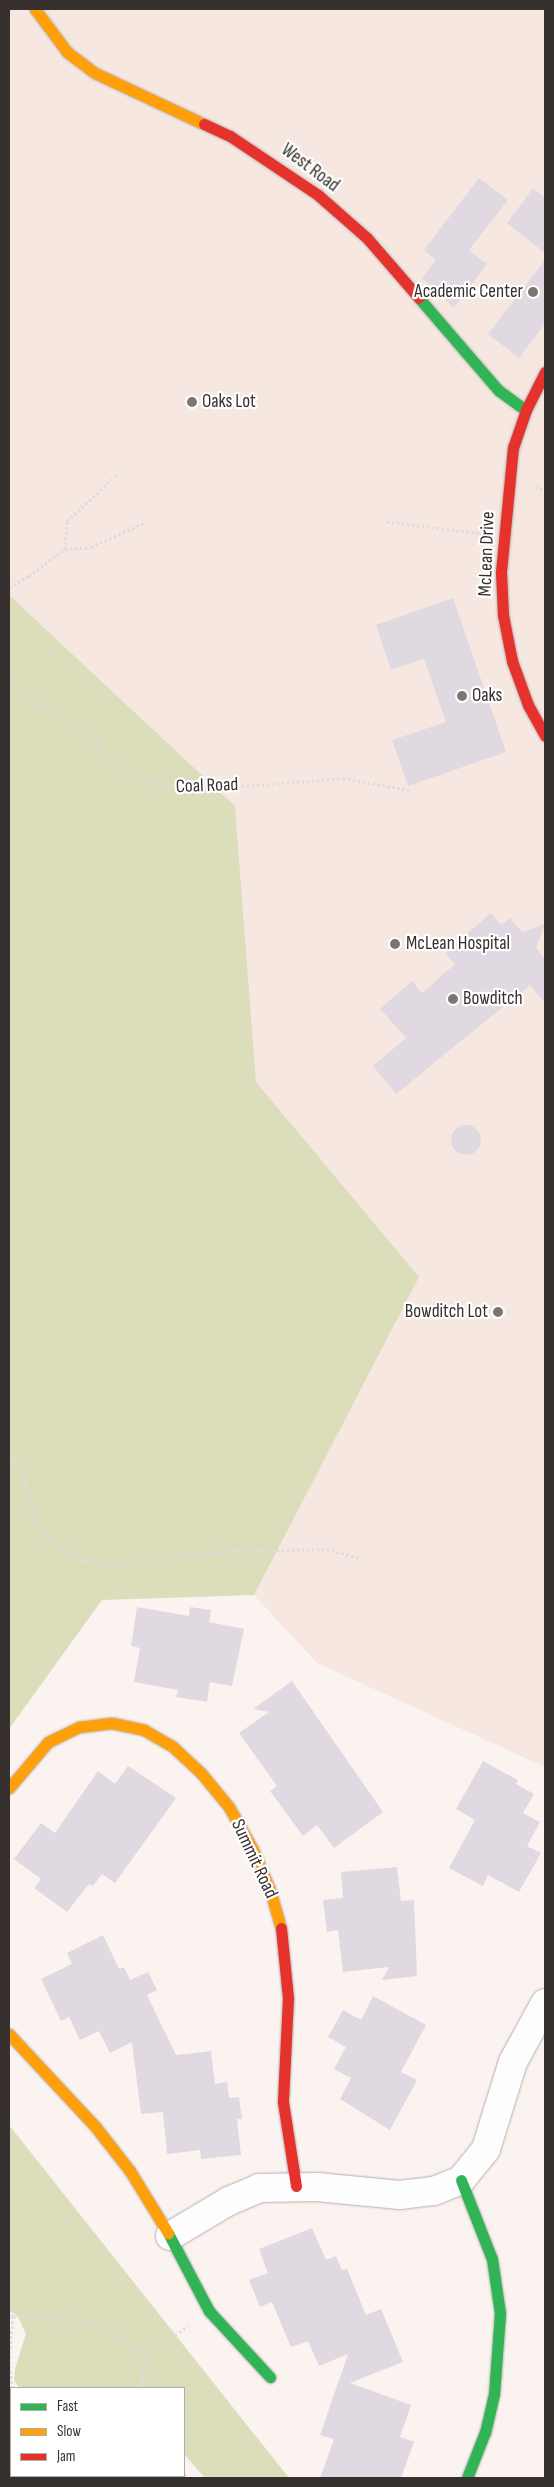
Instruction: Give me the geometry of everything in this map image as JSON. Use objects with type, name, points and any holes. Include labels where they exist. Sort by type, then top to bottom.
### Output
[{"type":"street","name":"West Road","points":[[35,9],[56,40],[80,63],[111,83],[190,115],[245,145],[318,194],[367,238],[416,298],[498,390],[526,410]]},
{"type":"street","name":"McLean Drive","points":[[545,372],[526,410],[510,460],[501,572],[503,615],[518,684],[545,736]]},
{"type":"street","name":"Summit Road","points":[[9,1788],[48,1742],[79,1727],[112,1723],[144,1730],[172,1746],[202,1773],[229,1807],[253,1850],[270,1890],[284,1948],[288,1998],[283,2102],[296,2186]]},
{"type":"street","points":[[170,2236],[244,2193],[259,2188],[296,2186],[400,2195],[434,2190],[461,2180],[486,2149],[513,2062],[545,2003]]},
{"type":"street","points":[[9,2034],[94,2125],[146,2194],[209,2311],[270,2377]]},
{"type":"street","points":[[461,2180],[492,2258],[500,2314],[494,2394],[481,2445],[467,2478]]},
{"type":"path","points":[[65,549],[67,521],[118,474]]},
{"type":"path","points":[[9,587],[29,576],[65,549],[91,547],[146,522]]},
{"type":"path","points":[[386,522],[482,533]]},
{"type":"path","name":"Coal Road","points":[[9,684],[89,736],[115,766],[141,781],[192,790],[343,778],[409,790]]},
{"type":"path","points":[[9,1453],[23,1475],[36,1520],[55,1545],[80,1560],[107,1565],[227,1551],[327,1549],[362,1558]]},
{"type":"path","points":[[9,2310],[11,2316],[9,2361],[12,2387]]},
{"type":"path","points":[[140,2387],[147,2356],[209,2311]]},
{"type":"path","points":[[11,2316],[79,2320],[107,2331],[147,2356]]},
{"type":"shaded area","name":"McLean Hospital","points":[[9,9],[545,9],[545,1767],[317,1663],[254,1595],[418,1277],[256,1082],[235,806],[9,595]]},
{"type":"green space","points":[[9,595],[235,806],[256,1082],[419,1277],[254,1595],[102,1600],[9,1729]]},
{"type":"green space","points":[[9,2125],[289,2478],[205,2478],[185,2455],[185,2387],[18,2387],[14,2380],[15,2369],[26,2334],[17,2315],[9,2311]]},
{"type":"building","points":[[479,178],[508,200],[469,250],[487,264],[454,308],[422,278],[436,260],[424,250]]},
{"type":"building","name":"Academic Center","points":[[533,188],[545,198],[545,253],[507,223]]},
{"type":"building","name":"Academic Center","points":[[545,260],[545,324],[519,358],[488,334]]},
{"type":"building","name":"Oaks","points":[[453,598],[506,752],[408,786],[392,740],[446,722],[424,659],[391,670],[376,625]]},
{"type":"building","name":"Bowditch","points":[[491,913],[501,925],[510,918],[522,932],[545,924],[536,948],[545,959],[545,1003],[530,985],[396,1094],[373,1066],[406,1038],[380,1009],[412,981],[422,993],[455,964],[445,953]]},
{"type":"building","points":[[466,1125],[477,1129],[481,1140],[477,1151],[466,1155],[455,1151],[451,1140],[455,1129]]},
{"type":"building","points":[[137,1607],[189,1616],[190,1607],[211,1610],[209,1622],[244,1629],[232,1686],[210,1682],[207,1702],[176,1697],[178,1690],[134,1682],[140,1648],[131,1646]]},
{"type":"building","points":[[292,1681],[383,1812],[334,1848],[317,1825],[303,1836],[270,1791],[277,1786],[239,1733],[269,1712],[253,1709]]},
{"type":"building","points":[[483,1761],[518,1780],[516,1784],[534,1794],[523,1813],[540,1822],[527,1846],[541,1853],[519,1892],[488,1875],[483,1886],[449,1868],[475,1820],[456,1809]]},
{"type":"building","points":[[128,1766],[176,1798],[115,1883],[102,1874],[93,1886],[89,1884],[67,1912],[34,1888],[41,1879],[14,1859],[41,1823],[55,1833],[98,1771],[115,1784]]},
{"type":"building","points":[[397,1867],[401,1901],[414,1900],[417,1976],[382,1980],[389,1967],[343,1972],[338,1930],[327,1932],[323,1900],[343,1898],[341,1872]]},
{"type":"building","points":[[103,1935],[119,1969],[124,1967],[130,1980],[148,1972],[157,1990],[147,1995],[176,2055],[211,2051],[215,2084],[227,2082],[229,2098],[239,2097],[242,2119],[237,2119],[241,2155],[201,2159],[200,2150],[167,2154],[163,2112],[141,2114],[132,2042],[110,2053],[99,2031],[80,2040],[69,2017],[61,2021],[41,1979],[72,1964],[67,1953]]},
{"type":"building","points":[[373,1996],[426,2025],[401,2072],[417,2080],[390,2130],[340,2099],[351,2078],[334,2069],[346,2047],[328,2037],[343,2010],[361,2020]]},
{"type":"building","points":[[312,2228],[326,2260],[336,2256],[342,2270],[347,2269],[366,2315],[381,2309],[403,2362],[350,2383],[411,2405],[400,2437],[414,2442],[401,2478],[320,2478],[334,2439],[320,2435],[348,2354],[319,2366],[308,2341],[291,2347],[272,2302],[260,2307],[249,2280],[268,2273],[259,2249]]},
{"type":"traffic: fast","points":[[419,298],[498,390],[526,410]]},
{"type":"traffic: fast","points":[[461,2180],[492,2259],[500,2313],[494,2394],[485,2432],[467,2478]]},
{"type":"traffic: fast","points":[[168,2233],[209,2311],[270,2377]]},
{"type":"traffic: slow","points":[[35,9],[67,52],[95,73],[204,124]]},
{"type":"traffic: slow","points":[[9,1788],[48,1742],[79,1727],[112,1723],[144,1730],[172,1746],[201,1773],[229,1807],[253,1850],[270,1890],[281,1928]]},
{"type":"traffic: slow","points":[[9,2034],[94,2125],[130,2171],[168,2233]]},
{"type":"traffic: jam","points":[[204,124],[230,136],[318,195],[367,238],[419,298]]},
{"type":"traffic: jam","points":[[545,372],[526,410],[513,447],[501,572],[503,615],[512,661],[528,705],[545,736]]},
{"type":"traffic: jam","points":[[281,1928],[288,1998],[283,2102],[296,2186]]},
{"type":"place","name":"Academic Center","points":[[533,292]]},
{"type":"place","name":"Oaks Lot","points":[[192,402]]},
{"type":"place","name":"Oaks","points":[[462,696]]},
{"type":"place","name":"McLean Hospital","points":[[395,944]]},
{"type":"place","name":"Bowditch","points":[[453,999]]},
{"type":"place","name":"Bowditch Lot","points":[[498,1312]]}]
